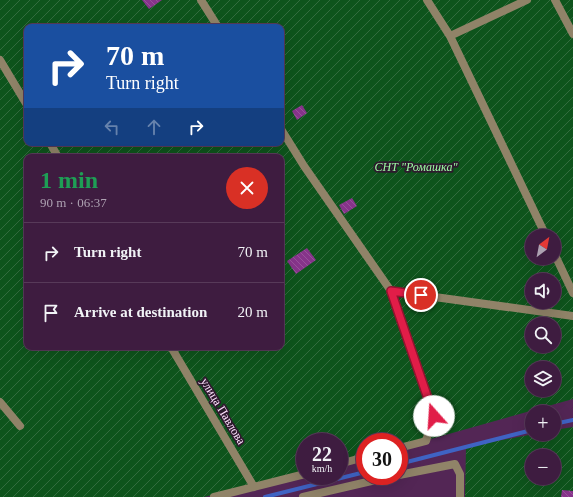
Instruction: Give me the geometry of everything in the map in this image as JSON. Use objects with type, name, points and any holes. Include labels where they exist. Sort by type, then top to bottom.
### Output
[{"type":"street","points":[[201,0],[216,24]]},
{"type":"street","points":[[427,0],[450,36],[543,229]]},
{"type":"street","points":[[450,36],[527,0]]},
{"type":"street","points":[[555,0],[573,34]]},
{"type":"street","points":[[0,60],[24,100]]},
{"type":"street","points":[[284,134],[304,166],[391,291],[434,416],[426,441],[408,446]]},
{"type":"street","points":[[560,265],[573,293]]},
{"type":"street","points":[[391,291],[573,316]]},
{"type":"street","name":"улица Павлова","points":[[173,350],[254,487]]},
{"type":"street","points":[[0,402],[20,426]]},
{"type":"street","points":[[408,473],[455,464],[460,474],[460,497]]},
{"type":"street","points":[[214,497],[296,476]]},
{"type":"street","points":[[303,497],[356,485]]},
{"type":"green space","name":"СНТ \"Ромашка\"","points":[[0,0],[573,0],[573,399],[552,405],[525,405],[525,413],[408,445],[408,433],[356,433],[356,458],[348,461],[348,433],[296,433],[296,474],[204,497],[0,497]]},
{"type":"green space","points":[[573,427],[573,497],[465,497],[466,447],[525,436],[525,441],[561,441],[561,429]]},
{"type":"building","points":[[142,0],[162,0],[149,9]]},
{"type":"building","points":[[302,105],[307,113],[297,120],[292,111]]},
{"type":"building","points":[[352,198],[357,206],[344,214],[339,205]]},
{"type":"building","points":[[307,248],[316,260],[296,274],[287,261]]},
{"type":"building","points":[[562,490],[573,491],[573,497],[561,497]]},
{"type":"waterway","points":[[561,423],[573,420]]},
{"type":"waterway","points":[[408,462],[525,432]]},
{"type":"waterway","points":[[265,497],[356,474]]},
{"type":"route","points":[[421,295],[391,291],[434,416]]}]
